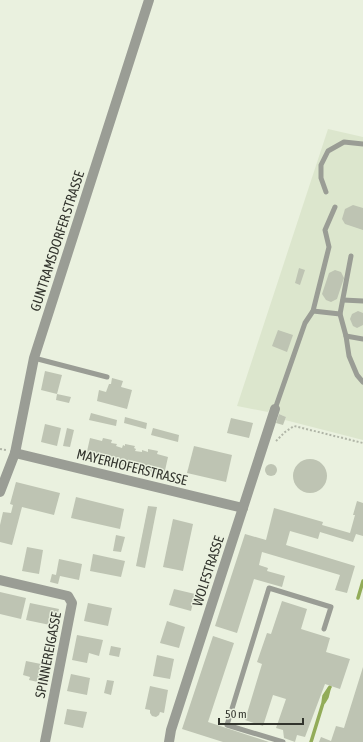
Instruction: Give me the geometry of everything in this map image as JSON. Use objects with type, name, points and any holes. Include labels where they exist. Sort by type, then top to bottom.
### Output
[{"type":"street","name":"GUNTRAMSDORFER STRASSE","points":[[0,492],[15,453],[34,358],[149,0]]},
{"type":"street","name":"WOLFSTRASSE","points":[[169,742],[171,730],[275,409]]},
{"type":"street","name":"MAYERHOFERSTRASSE","points":[[15,453],[243,508]]},
{"type":"street","name":"SPINNEREIGASSE","points":[[0,580],[68,596],[72,603],[45,742]]},
{"type":"lane","points":[[326,192],[321,178],[321,165],[328,151],[344,142],[363,144]]},
{"type":"lane","points":[[275,409],[305,323],[313,311],[329,247],[325,230],[335,207]]},
{"type":"lane","points":[[351,256],[340,314],[346,336],[348,356],[357,375],[363,382]]},
{"type":"lane","points":[[343,300],[363,301]]},
{"type":"lane","points":[[313,311],[340,314]]},
{"type":"lane","points":[[346,336],[363,339]]},
{"type":"lane","points":[[34,358],[107,377]]},
{"type":"lane","points":[[283,742],[227,725],[269,588],[331,607],[324,629]]},
{"type":"path","points":[[265,442],[273,444],[285,432],[294,426],[363,443]]},
{"type":"shaded area","points":[[328,129],[363,137],[363,440],[285,420],[286,417],[279,414],[280,410],[270,408],[268,412],[237,406]]},
{"type":"building","points":[[353,205],[363,208],[363,230],[345,224],[342,219],[345,209]]},
{"type":"building","points":[[299,268],[305,270],[300,285],[295,283]]},
{"type":"building","points":[[335,270],[341,272],[344,278],[337,299],[331,302],[326,300],[322,294],[329,273]]},
{"type":"building","points":[[358,311],[363,313],[363,325],[357,328],[353,326],[350,319],[352,314]]},
{"type":"building","points":[[278,330],[293,335],[287,352],[272,346]]},
{"type":"building","points":[[45,371],[62,375],[57,394],[41,390]]},
{"type":"building","points":[[112,378],[123,381],[121,387],[132,390],[127,409],[97,401],[99,390],[106,392],[109,384],[111,384]]},
{"type":"building","points":[[57,394],[71,397],[69,403],[56,400]]},
{"type":"building","points":[[91,413],[117,420],[116,426],[89,420]]},
{"type":"building","points":[[279,414],[286,417],[283,425],[276,423]]},
{"type":"building","points":[[125,417],[147,423],[146,429],[124,423]]},
{"type":"building","points":[[231,418],[253,423],[249,438],[227,433]]},
{"type":"building","points":[[45,424],[61,428],[57,446],[41,442]]},
{"type":"building","points":[[67,428],[74,430],[70,447],[63,446]]},
{"type":"building","points":[[153,428],[179,435],[178,442],[151,435]]},
{"type":"building","points":[[90,438],[102,441],[103,438],[112,440],[111,443],[117,444],[116,446],[122,448],[125,444],[135,446],[135,451],[142,452],[142,450],[148,452],[148,449],[158,451],[157,454],[168,457],[164,475],[86,456]]},
{"type":"building","points":[[194,446],[232,455],[226,482],[187,473]]},
{"type":"building","points":[[307,459],[313,459],[322,464],[326,470],[326,482],[322,488],[313,493],[307,493],[298,488],[293,479],[293,473],[298,464]]},
{"type":"building","points":[[269,464],[273,464],[277,470],[273,476],[269,476],[265,472],[265,468]]},
{"type":"building","points":[[16,482],[60,493],[54,515],[22,507],[12,545],[0,542],[0,525],[3,512],[11,513],[13,505],[10,504]]},
{"type":"building","points":[[76,497],[124,509],[120,529],[71,518]]},
{"type":"building","points":[[357,501],[363,503],[363,536],[356,534],[353,542],[320,532],[318,539],[290,531],[286,545],[355,566],[347,593],[335,590],[340,575],[262,552],[259,565],[268,568],[267,571],[285,576],[282,587],[254,579],[237,633],[215,626],[245,534],[266,540],[274,508],[323,522],[322,525],[350,533]]},
{"type":"building","points":[[148,506],[157,507],[145,568],[136,566]]},
{"type":"building","points":[[173,519],[193,524],[183,571],[163,567]]},
{"type":"building","points":[[116,535],[125,537],[121,552],[113,551]]},
{"type":"building","points":[[27,547],[43,550],[39,574],[22,571]]},
{"type":"building","points":[[93,554],[125,561],[121,577],[90,571]]},
{"type":"building","points":[[59,559],[82,564],[79,580],[60,576],[58,584],[50,582],[52,574],[56,575]]},
{"type":"building","points":[[174,589],[195,594],[191,611],[169,605]]},
{"type":"building","points":[[0,592],[26,598],[21,619],[0,614]]},
{"type":"building","points":[[282,601],[307,609],[301,629],[330,638],[326,652],[350,659],[340,689],[325,684],[305,737],[297,735],[295,742],[284,738],[283,730],[276,728],[286,699],[273,695],[263,726],[245,720],[262,664],[257,662],[267,633],[271,634]]},
{"type":"building","points":[[30,603],[59,609],[55,626],[26,620]]},
{"type":"building","points":[[88,603],[112,608],[108,626],[84,621]]},
{"type":"building","points":[[167,621],[185,627],[179,648],[160,643]]},
{"type":"building","points":[[77,635],[103,640],[99,656],[89,653],[87,663],[72,660]]},
{"type":"building","points":[[213,636],[234,643],[208,722],[269,742],[223,742],[182,729]]},
{"type":"building","points":[[111,646],[121,648],[119,657],[109,655]]},
{"type":"building","points":[[157,655],[174,659],[170,679],[153,676]]},
{"type":"building","points":[[26,661],[46,665],[43,679],[38,679],[38,682],[29,680],[30,677],[23,675]]},
{"type":"building","points":[[363,667],[363,742],[319,742],[321,737],[331,741],[336,726],[344,728]]},
{"type":"building","points":[[71,674],[90,678],[87,695],[67,691]]},
{"type":"building","points":[[107,680],[114,681],[111,695],[104,693]]},
{"type":"building","points":[[150,686],[168,690],[164,713],[160,712],[156,717],[152,716],[150,710],[145,709]]},
{"type":"building","points":[[67,709],[87,712],[83,728],[64,724]]},
{"type":"waterway","points":[[358,598],[363,581]]},
{"type":"waterway","points":[[311,742],[324,696],[330,687]]},
{"type":"waterway","points":[[324,702],[329,689]]}]
